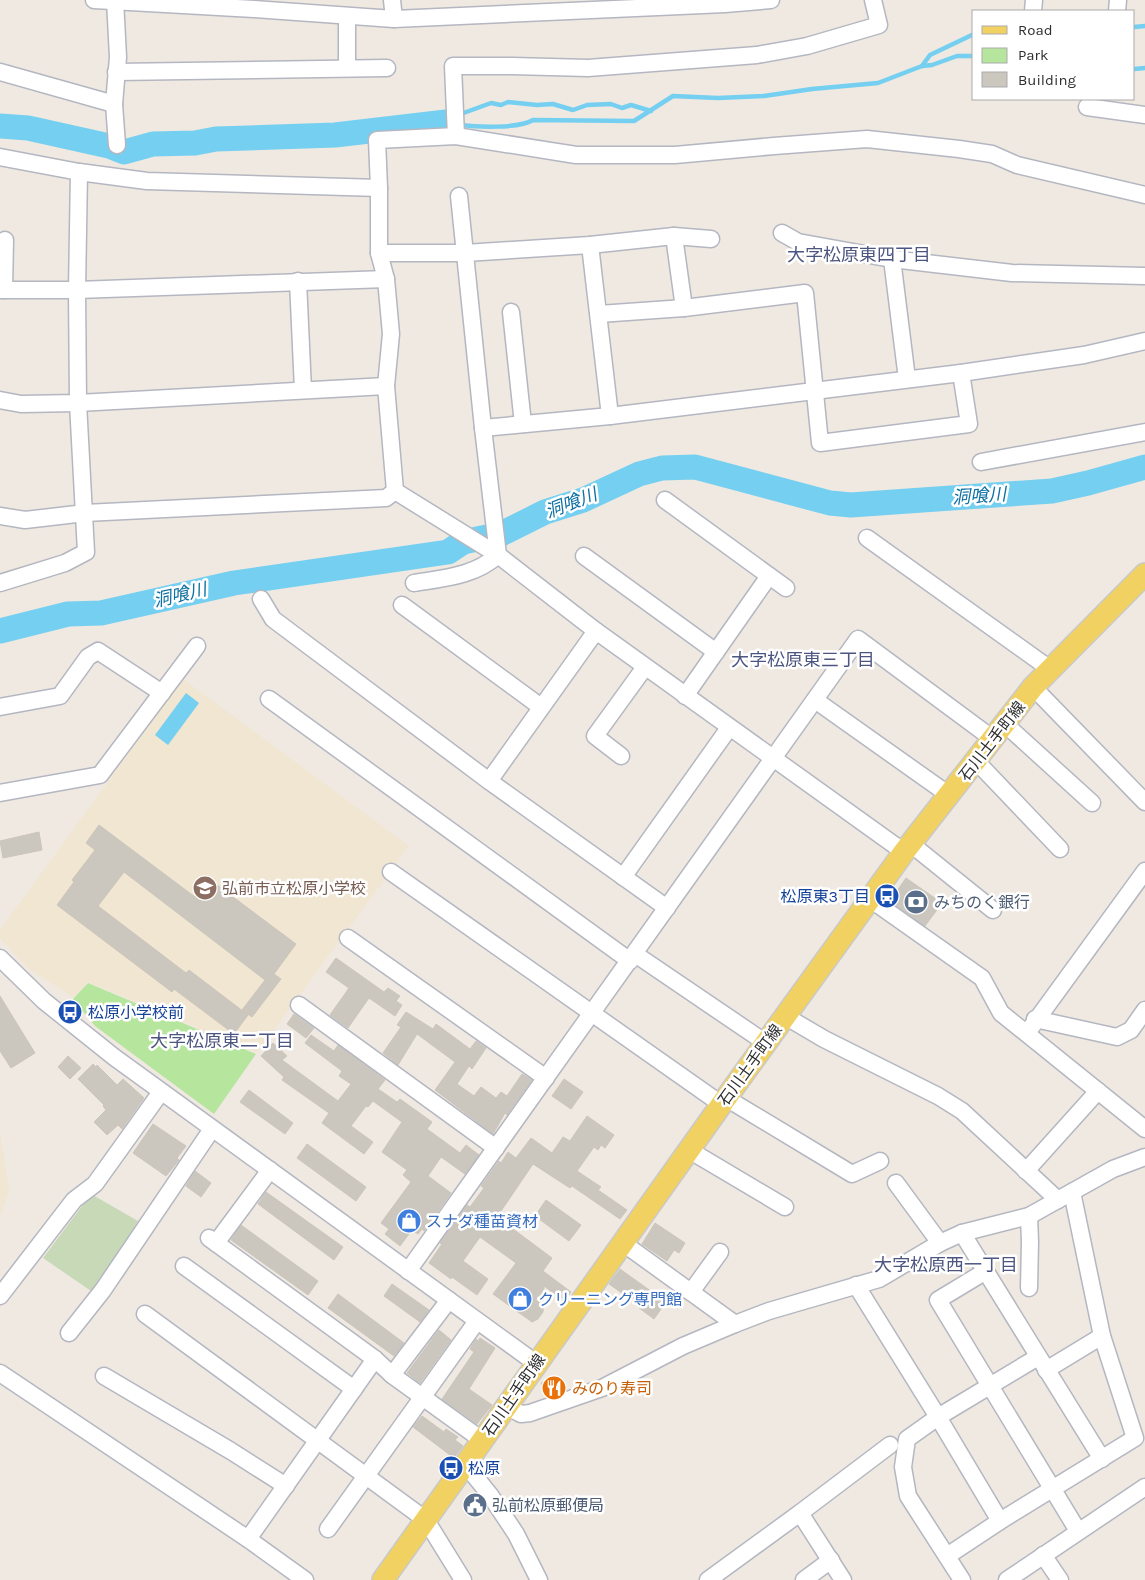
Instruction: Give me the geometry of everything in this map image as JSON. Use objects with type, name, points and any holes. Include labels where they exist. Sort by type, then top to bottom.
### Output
[{"type":"main road","name":"石川土手町線","points":[[383,1580],[724,1101],[907,848],[1033,688],[1145,574]]},
{"type":"street","points":[[94,0],[306,6],[347,16],[394,19],[484,7],[765,0]]},
{"type":"street","points":[[392,0],[394,19]]},
{"type":"street","points":[[456,136],[453,66],[588,68],[757,55],[807,46],[879,24],[873,0]]},
{"type":"street","points":[[115,1],[118,57],[114,104],[117,145]]},
{"type":"street","points":[[347,16],[347,68]]},
{"type":"street","points":[[116,72],[387,68]]},
{"type":"street","points":[[0,72],[114,104]]},
{"type":"street","points":[[1087,107],[1145,115]]},
{"type":"street","points":[[395,491],[386,386],[390,334],[386,279],[379,252],[380,188],[377,140],[456,136],[576,154],[676,155],[867,139],[992,154],[1017,165],[1145,195]]},
{"type":"street","points":[[0,157],[79,172],[147,181],[380,188]]},
{"type":"street","points":[[0,584],[65,563],[86,552],[78,403],[79,172]]},
{"type":"street","points":[[459,196],[498,555]]},
{"type":"street","points":[[782,233],[798,242],[892,259],[1012,273],[1145,276]]},
{"type":"street","points":[[379,252],[465,252],[590,245],[674,236],[711,239]]},
{"type":"street","points":[[674,236],[684,308]]},
{"type":"street","points":[[6,240],[2,290],[77,290],[386,279]]},
{"type":"street","points":[[590,245],[600,314],[610,416]]},
{"type":"street","points":[[892,259],[907,379]]},
{"type":"street","points":[[298,281],[303,390]]},
{"type":"street","points":[[600,314],[684,308],[804,292],[820,443],[970,424],[961,373]]},
{"type":"street","points":[[511,312],[523,424]]},
{"type":"street","points":[[483,428],[610,416],[961,373],[1084,355],[1145,341]]},
{"type":"street","points":[[0,400],[20,404],[78,403],[386,386]]},
{"type":"street","points":[[981,462],[1145,432]]},
{"type":"street","points":[[0,516],[25,520],[85,513],[386,498],[395,491]]},
{"type":"street","points":[[395,491],[498,555],[596,632],[729,728],[907,848],[992,910]]},
{"type":"street","points":[[666,500],[786,588]]},
{"type":"street","points":[[867,538],[1050,669]]},
{"type":"street","points":[[414,583],[467,573],[488,564],[498,555]]},
{"type":"street","points":[[584,556],[716,652]]},
{"type":"street","points":[[685,696],[769,576]]},
{"type":"street","points":[[261,599],[273,619],[489,781],[667,908]]},
{"type":"street","points":[[402,605],[541,707]]},
{"type":"street","points":[[489,781],[596,632]]},
{"type":"street","points":[[408,1271],[858,639],[999,731],[1092,803]]},
{"type":"street","points":[[0,793],[100,775],[197,646]]},
{"type":"street","points":[[0,707],[60,696],[88,657],[98,651],[162,693]]},
{"type":"street","points":[[621,756],[595,736],[645,667]]},
{"type":"street","points":[[1033,688],[1145,802]]},
{"type":"street","points":[[269,699],[632,957],[766,1043]]},
{"type":"street","points":[[815,700],[949,795]]},
{"type":"street","points":[[623,877],[729,728]]},
{"type":"street","points":[[976,761],[1060,849]]},
{"type":"street","points":[[1031,1026],[1145,871]]},
{"type":"street","points":[[391,872],[592,1014],[724,1101],[852,1174],[880,1161]]},
{"type":"street","points":[[870,899],[982,978],[1001,1014],[1031,1026],[1117,1037],[1131,1030],[1145,1010]]},
{"type":"street","points":[[348,938],[546,1078]]},
{"type":"street","points":[[0,958],[44,1001],[75,1027],[161,1092],[536,1364]]},
{"type":"street","points":[[299,1005],[496,1148]]},
{"type":"street","points":[[785,1016],[824,1039],[938,1096],[962,1111],[1026,1171],[1065,1196],[1102,1336],[1136,1438],[1000,1521],[947,1556]]},
{"type":"street","points":[[1031,1026],[1098,1091],[1145,1129]]},
{"type":"street","points":[[1026,1171],[1098,1091]]},
{"type":"street","points":[[0,1296],[74,1200],[95,1184],[161,1092]]},
{"type":"street","points":[[68,1333],[103,1290],[212,1129]]},
{"type":"street","points":[[689,1150],[785,1207]]},
{"type":"street","points":[[506,1406],[521,1414],[530,1413],[602,1388],[683,1346],[735,1324],[769,1311],[879,1279],[940,1243],[962,1233],[1029,1216],[1113,1169],[1145,1157]]},
{"type":"street","points":[[270,1170],[212,1241],[375,1359],[392,1375],[482,1440]]},
{"type":"street","points":[[896,1183],[940,1243]]},
{"type":"street","points":[[1029,1216],[1029,1288]]},
{"type":"street","points":[[962,1233],[1102,1459]]},
{"type":"street","points":[[623,1243],[735,1324]]},
{"type":"street","points":[[691,1292],[720,1252]]},
{"type":"street","points":[[184,1266],[354,1390]]},
{"type":"street","points":[[986,1271],[938,1300],[1078,1531]]},
{"type":"street","points":[[856,1285],[1000,1521]]},
{"type":"street","points":[[392,1375],[449,1300]]},
{"type":"street","points":[[145,1314],[426,1520],[463,1580]]},
{"type":"street","points":[[328,1529],[477,1321]]},
{"type":"street","points":[[962,1580],[908,1496],[902,1467],[907,1439],[938,1417],[990,1385],[1042,1364],[1102,1336]]},
{"type":"street","points":[[248,1539],[375,1359]]},
{"type":"street","points":[[0,1373],[248,1539],[305,1580]]},
{"type":"street","points":[[104,1376],[231,1450],[286,1486]]},
{"type":"street","points":[[710,1579],[890,1445]]},
{"type":"street","points":[[465,1464],[490,1495],[516,1534],[539,1580]]},
{"type":"street","points":[[1007,1580],[1145,1487]]},
{"type":"street","points":[[800,1513],[843,1580]]},
{"type":"street","points":[[1043,1555],[1060,1580]]},
{"type":"street","points":[[804,1580],[831,1560]]},
{"type":"shaded area","name":"弘前市立松原小学校","points":[[183,679],[409,846],[257,1053],[88,982],[73,997],[26,967],[0,938],[0,930]]},
{"type":"shaded area","points":[[0,1131],[9,1192],[0,1216]]},
{"type":"green space","points":[[88,983],[256,1054],[214,1114],[95,1026],[73,999]]},
{"type":"green space","points":[[91,1194],[138,1221],[94,1293],[43,1258]]},
{"type":"water","points":[[186,693],[199,703],[168,745],[155,735]]},
{"type":"building","points":[[99,825],[195,897],[204,884],[208,887],[213,882],[296,944],[274,974],[281,979],[252,1017],[242,1010],[265,980],[124,872],[98,906],[186,973],[189,970],[248,1015],[234,1034],[174,989],[172,992],[57,905],[74,882],[72,880],[95,850],[86,843]]},
{"type":"building","points":[[39,832],[42,850],[3,858],[0,841]]},
{"type":"building","name":"みちのく銀行","points":[[906,878],[942,903],[925,926],[890,901]]},
{"type":"building","points":[[336,958],[384,992],[388,988],[400,996],[396,1001],[402,1005],[395,1016],[369,998],[348,1028],[330,1015],[349,988],[326,972]]},
{"type":"building","points":[[0,996],[35,1053],[11,1068],[0,1051]]},
{"type":"building","points":[[406,1012],[433,1029],[436,1024],[470,1049],[476,1041],[486,1048],[472,1069],[469,1066],[457,1084],[474,1096],[481,1087],[496,1098],[501,1092],[507,1096],[522,1074],[532,1080],[507,1115],[505,1113],[493,1134],[435,1090],[455,1062],[417,1034],[398,1065],[383,1053],[401,1027],[397,1025]]},
{"type":"building","points":[[294,1014],[314,1028],[306,1038],[287,1024]]},
{"type":"building","points":[[311,1035],[334,1051],[338,1045],[385,1080],[378,1089],[397,1102],[400,1099],[432,1122],[427,1129],[460,1153],[466,1145],[479,1155],[465,1174],[441,1157],[428,1176],[451,1193],[424,1231],[422,1229],[418,1234],[412,1230],[400,1246],[385,1234],[389,1229],[381,1223],[411,1182],[403,1175],[407,1170],[382,1152],[402,1122],[373,1101],[368,1107],[366,1106],[351,1126],[373,1142],[364,1154],[322,1123],[329,1113],[282,1080],[284,1077],[261,1056],[273,1043],[287,1056],[282,1060],[338,1101],[351,1084],[339,1076],[342,1071],[305,1043]]},
{"type":"building","points":[[68,1056],[81,1068],[70,1079],[58,1067]]},
{"type":"building","points":[[93,1064],[96,1067],[97,1065],[117,1085],[123,1079],[144,1098],[122,1129],[118,1125],[107,1135],[94,1122],[106,1110],[104,1105],[78,1079]]},
{"type":"building","points":[[564,1079],[583,1092],[571,1109],[552,1096]]},
{"type":"building","points":[[249,1090],[293,1123],[285,1134],[240,1102]]},
{"type":"building","points":[[587,1116],[614,1135],[605,1148],[601,1145],[598,1150],[594,1147],[577,1171],[601,1187],[598,1190],[627,1210],[620,1219],[572,1186],[570,1188],[533,1164],[497,1217],[552,1258],[543,1271],[571,1292],[564,1301],[544,1286],[543,1312],[538,1319],[532,1322],[493,1294],[516,1263],[480,1237],[463,1261],[488,1279],[477,1295],[429,1263],[442,1244],[440,1243],[467,1205],[470,1207],[484,1188],[481,1186],[508,1152],[516,1158],[531,1138],[552,1153],[563,1137],[570,1141]]},
{"type":"building","points":[[153,1124],[186,1146],[177,1158],[179,1160],[166,1176],[133,1153]]},
{"type":"building","points":[[307,1144],[366,1187],[356,1201],[297,1158]]},
{"type":"building","points":[[195,1171],[211,1183],[201,1197],[186,1186]]},
{"type":"building","points":[[266,1192],[343,1247],[334,1260],[258,1204]]},
{"type":"building","points":[[546,1200],[581,1225],[569,1241],[535,1216]]},
{"type":"building","points":[[655,1223],[685,1243],[679,1253],[674,1250],[667,1261],[642,1244]]},
{"type":"building","points":[[241,1225],[318,1281],[308,1295],[231,1240]]},
{"type":"building","points":[[620,1269],[666,1302],[654,1319],[638,1307],[639,1305],[609,1284]]},
{"type":"building","points":[[392,1284],[429,1310],[420,1322],[384,1296]]},
{"type":"building","points":[[338,1294],[404,1343],[394,1356],[328,1308]]},
{"type":"building","points":[[439,1330],[451,1340],[420,1383],[407,1373]]},
{"type":"building","points":[[480,1338],[495,1348],[469,1389],[492,1405],[477,1424],[442,1399],[474,1352],[470,1349],[476,1339],[478,1341]]},
{"type":"building","name":"みのり寿司","points":[[553,1377],[555,1381],[561,1378],[566,1389],[548,1396],[541,1383]]},
{"type":"building","points":[[422,1416],[444,1432],[446,1429],[458,1437],[455,1440],[463,1446],[454,1458],[413,1427]]},
{"type":"waterway","points":[[1135,27],[1145,26]]},
{"type":"waterway","points":[[922,66],[930,55],[972,35]]},
{"type":"waterway","points":[[460,125],[508,126],[533,120],[634,121],[673,96],[718,98],[764,96],[812,89],[878,83],[922,66],[932,65],[957,56],[972,56]]},
{"type":"waterway","points":[[1135,69],[1145,68]]},
{"type":"waterway","points":[[458,115],[491,103],[501,105],[508,102],[537,105],[553,104],[573,110],[587,105],[611,104],[622,108],[631,105],[651,111]]},
{"type":"waterway","points":[[0,126],[28,128],[109,146],[124,152],[153,144],[195,143],[216,139],[335,135],[446,122]]},
{"type":"waterway","name":"洞喰川","points":[[0,631],[68,614],[101,613],[234,583],[448,552],[463,542],[501,534],[545,512],[583,500],[639,474],[662,468],[695,467],[830,503],[851,505],[1052,491],[1145,467]]},
{"type":"place","name":"弘前市立松原小学校","points":[[205,888]]},
{"type":"place","name":"松原東3丁目","points":[[887,896]]},
{"type":"place","name":"みちのく銀行","points":[[916,902]]},
{"type":"place","name":"松原小学校前","points":[[70,1012]]},
{"type":"place","name":"スナダ種苗資材","points":[[409,1221]]},
{"type":"place","name":"クリーニング専門館","points":[[520,1299]]},
{"type":"place","name":"みのり寿司","points":[[554,1388]]},
{"type":"place","name":"松原","points":[[451,1468]]},
{"type":"place","name":"弘前松原郵便局","points":[[475,1505]]},
{"type":"district","name":"大字松原東四丁目","points":[[859,255]]},
{"type":"district","name":"大字松原東三丁目","points":[[803,660]]},
{"type":"district","name":"大字松原東二丁目","points":[[222,1041]]},
{"type":"district","name":"大字松原西一丁目","points":[[946,1265]]}]
